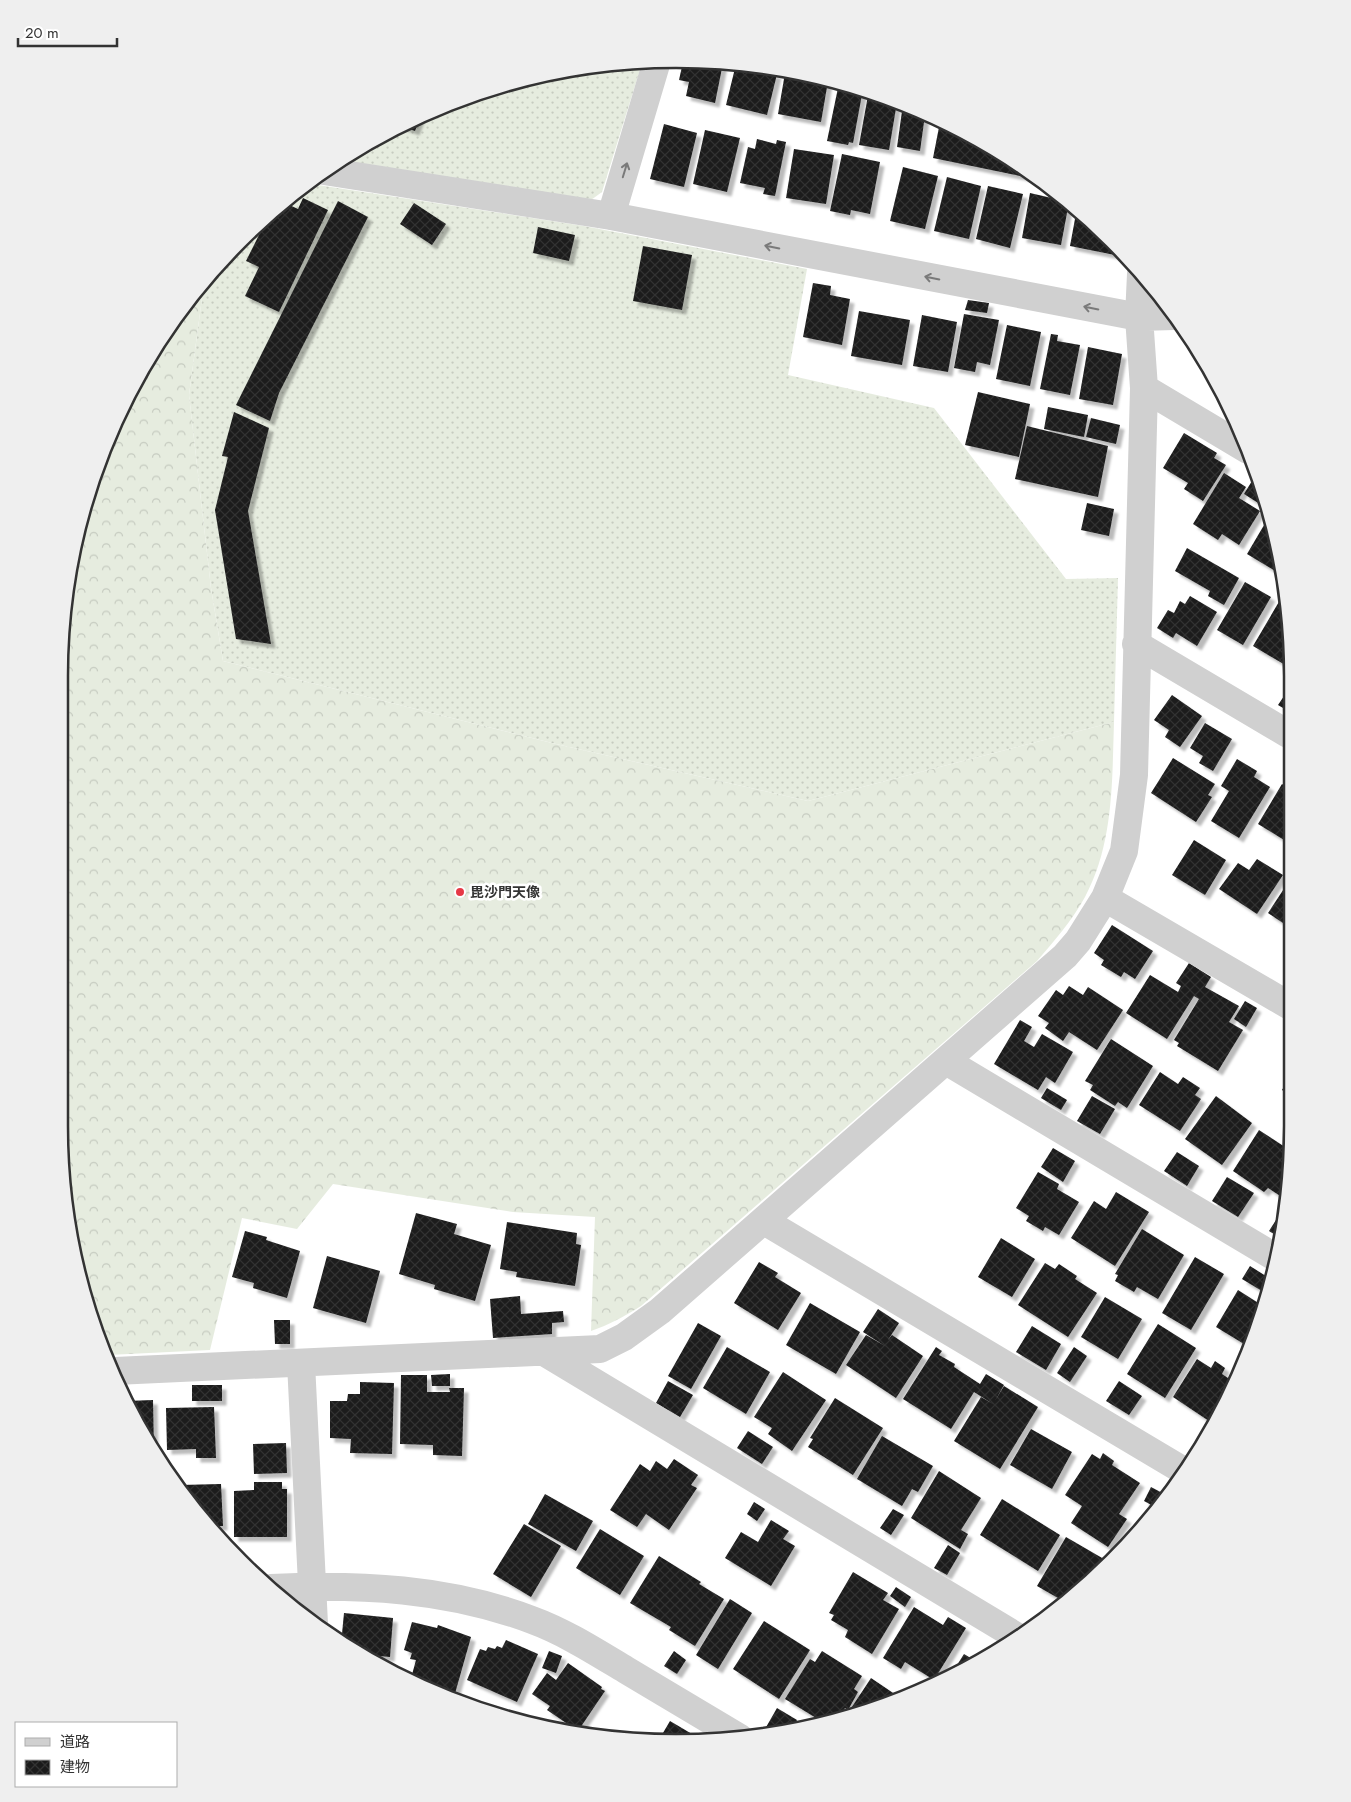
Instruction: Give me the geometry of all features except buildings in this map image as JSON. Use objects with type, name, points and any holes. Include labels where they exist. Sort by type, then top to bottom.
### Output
[{"type":"street","points":[[611,216],[655,69]]},
{"type":"street","points":[[333,173],[611,216],[1139,318],[1166,316]]},
{"type":"street","points":[[119,1371],[600,1348],[624,1337],[660,1311],[1065,956],[1078,941],[1104,898],[1124,850],[1134,775],[1144,388],[1139,318],[1141,284]]},
{"type":"street","points":[[1144,388],[1237,444]]},
{"type":"street","points":[[1136,644],[1284,732]]},
{"type":"street","points":[[1104,898],[1284,1003]]},
{"type":"street","points":[[946,1061],[1270,1254]]},
{"type":"street","points":[[764,1221],[1178,1468]]},
{"type":"street","points":[[544,1352],[1011,1633]]},
{"type":"street","points":[[301,1363],[314,1615]]},
{"type":"street","points":[[279,1588],[313,1586],[382,1588],[454,1597],[534,1621],[583,1644],[729,1732]]},
{"type":"green space","points":[[640,69],[602,192],[591,200],[350,163],[407,130],[480,100],[518,88],[557,79]]},
{"type":"green space","points":[[317,185],[584,226],[807,269],[788,375],[934,408],[1066,579],[1118,578],[1114,722],[808,801],[556,744],[223,661],[211,588],[189,395],[203,293],[218,275],[275,218]]},
{"type":"green space","points":[[203,293],[189,395],[211,588],[223,661],[556,744],[808,801],[1114,722],[1112,789],[1106,833],[1094,876],[1085,897],[1069,923],[1037,961],[641,1306],[617,1320],[591,1331],[595,1217],[513,1212],[333,1184],[297,1229],[242,1218],[210,1350],[112,1355],[88,1284],[79,1245],[69,1166],[68,1126],[68,676],[69,636],[79,557],[88,518],[100,480],[130,407],[149,371],[170,338]]},
{"type":"place","name":"毘沙門天像","points":[[460,892]]}]
